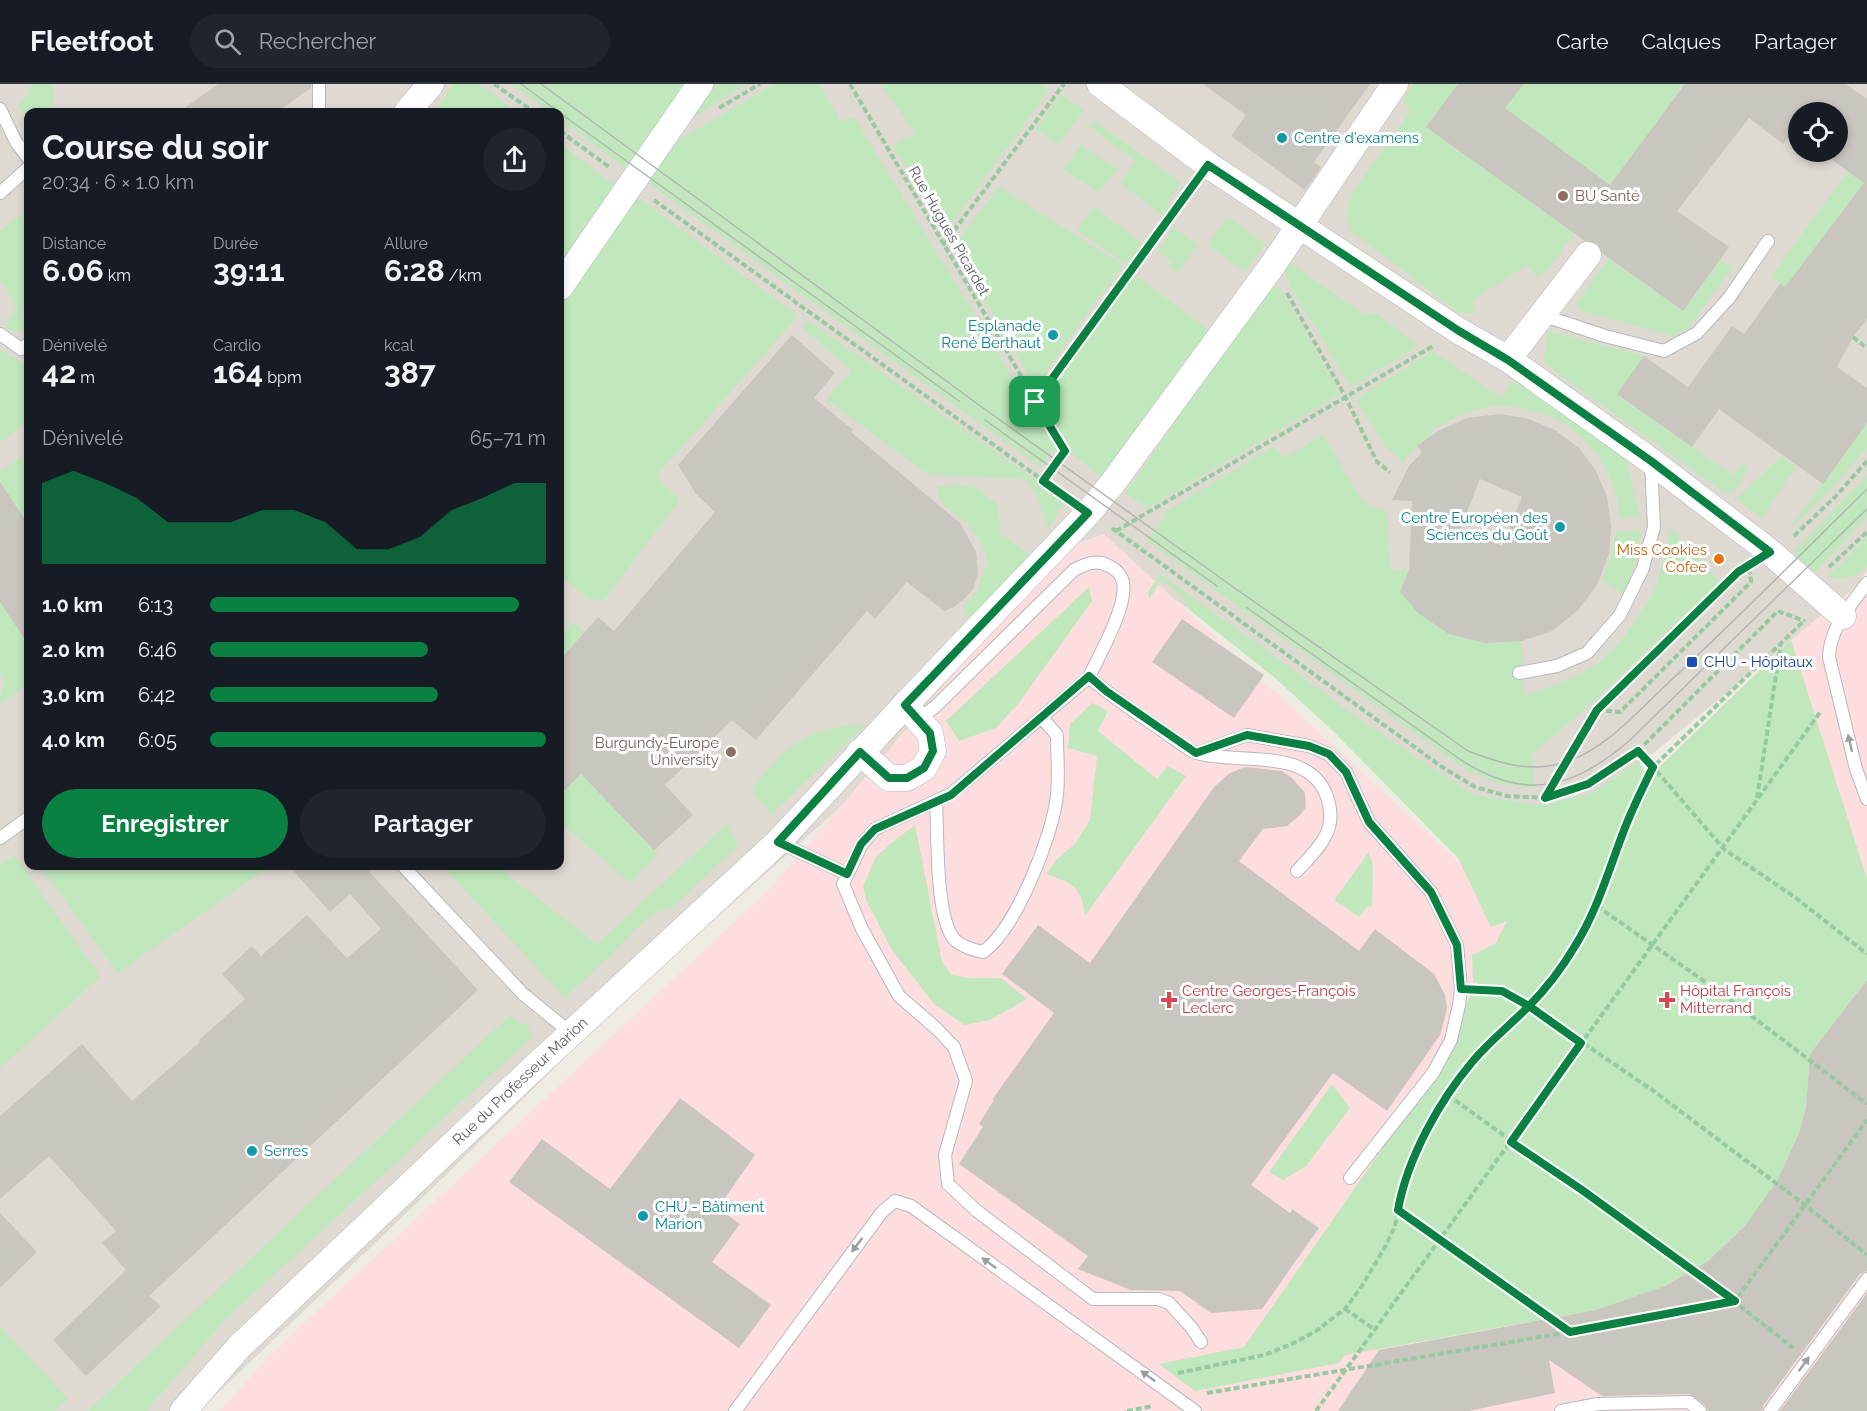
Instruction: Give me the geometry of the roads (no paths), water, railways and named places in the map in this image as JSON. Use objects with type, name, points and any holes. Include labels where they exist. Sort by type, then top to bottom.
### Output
[{"type":"street","points":[[410,108],[431,84]]},
{"type":"street","points":[[564,281],[700,84]]},
{"type":"street","points":[[1100,84],[1208,165],[1459,331],[1508,360],[1651,461],[1770,552],[1826,601]]},
{"type":"street","name":"Rue du Professeur Marion","points":[[183,1411],[239,1347],[571,1033],[778,842],[860,752],[912,712],[1112,484],[1272,266],[1395,84]]},
{"type":"street","points":[[1508,360],[1588,255]]},
{"type":"street","points":[[860,752],[889,778],[907,778],[924,768],[933,751],[930,733],[912,712]]},
{"type":"lane","points":[[319,84],[319,108]]},
{"type":"lane","points":[[0,109],[16,142],[24,153]]},
{"type":"lane","points":[[0,193],[24,172]]},
{"type":"lane","points":[[1542,315],[1605,336],[1664,351],[1697,333],[1729,298],[1768,241]]},
{"type":"lane","points":[[0,334],[21,349],[24,347]]},
{"type":"lane","points":[[1519,673],[1557,666],[1587,653],[1620,615],[1643,568],[1654,527],[1651,461]]},
{"type":"lane","points":[[912,712],[936,706],[1074,570],[1084,564],[1097,562],[1117,571],[1123,580],[1124,592],[1116,622],[1089,676],[951,795],[875,829],[861,844],[843,884],[862,929],[899,996],[954,1047],[966,1082],[945,1155],[948,1184],[977,1211],[1094,1299],[1158,1299],[1169,1303],[1201,1342]]},
{"type":"lane","points":[[1867,582],[1826,601],[1833,633],[1829,645],[1829,657],[1856,769],[1867,799]]},
{"type":"lane","points":[[1089,676],[1106,691],[1196,753],[1288,763],[1305,768],[1325,789],[1332,810],[1325,839],[1297,871]]},
{"type":"lane","points":[[936,801],[941,904],[947,928],[955,941],[972,950],[983,952],[991,946],[1012,918],[1038,861],[1052,820],[1057,796],[1057,735],[1042,718]]},
{"type":"lane","points":[[1196,753],[1247,735],[1309,746],[1329,754],[1346,772],[1369,822],[1431,892],[1457,945],[1461,989],[1451,1040],[1433,1073],[1350,1178]]},
{"type":"lane","points":[[0,838],[24,821]]},
{"type":"lane","points":[[778,842],[847,874]]},
{"type":"lane","points":[[407,870],[523,994],[571,1033]]},
{"type":"lane","points":[[735,1411],[882,1212],[895,1201],[911,1206],[1195,1411]]},
{"type":"lane","points":[[1770,1411],[1867,1279]]},
{"type":"lane","points":[[1561,1411],[1598,1404],[1689,1402],[1700,1411]]},
{"type":"tram line","points":[[521,84],[554,108]]},
{"type":"tram line","points":[[541,84],[979,405],[1236,589],[1468,751],[1493,760],[1517,766],[1542,767],[1569,761],[1596,747],[1632,718],[1867,489]]},
{"type":"tram line","points":[[564,116],[959,401]]},
{"type":"tram line","points":[[985,420],[1217,586]]},
{"type":"tram line","points":[[1246,607],[1461,760],[1490,775],[1513,783],[1549,784],[1583,773],[1629,741],[1867,509]]},
{"type":"place","name":"Centre d'examens","points":[[1282,138]]},
{"type":"place","name":"BU Santé","points":[[1563,196]]},
{"type":"place","name":"Esplanade René Berthaut","points":[[1053,335]]},
{"type":"place","name":"Centre Européen des Sciences du Goût","points":[[1560,527]]},
{"type":"place","name":"Miss Cookies Cofee","points":[[1719,559]]},
{"type":"place","name":"CHU - Hôpitaux","points":[[1692,662]]},
{"type":"place","name":"Burgundy-Europe University","points":[[731,752]]},
{"type":"place","name":"Centre Georges-François Leclerc","points":[[1169,1000]]},
{"type":"place","name":"Hôpital François Mitterrand","points":[[1667,1000]]},
{"type":"place","name":"Serres","points":[[252,1151]]},
{"type":"place","name":"CHU - Bâtiment Marion","points":[[643,1216]]}]
